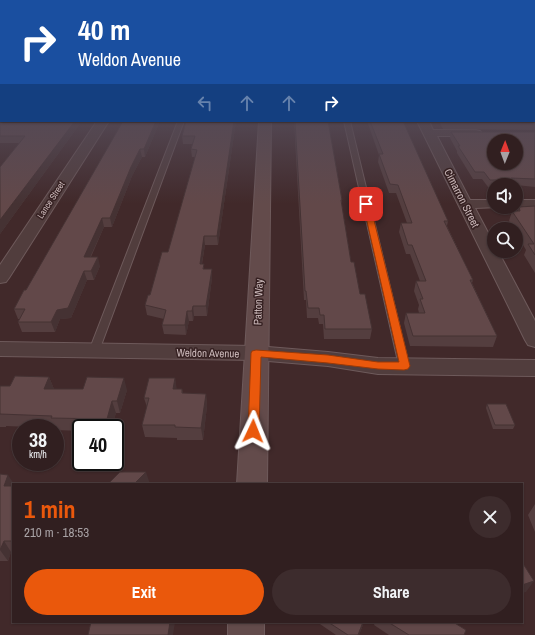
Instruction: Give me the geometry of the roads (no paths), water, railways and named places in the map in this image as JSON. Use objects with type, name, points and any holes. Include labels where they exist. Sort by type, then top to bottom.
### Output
[{"type":"street","name":"Lance Street","points":[[0,278],[87,145]]},
{"type":"street","name":"Patton Way","points":[[252,483],[265,145]]},
{"type":"street","name":"Cimarron Street","points":[[435,145],[535,340]]},
{"type":"street","points":[[465,204],[487,204]]},
{"type":"street","points":[[523,204],[535,204]]},
{"type":"street","name":"Weldon Avenue","points":[[0,349],[256,353],[328,359],[378,366],[535,368]]},
{"type":"street","points":[[246,623],[246,635]]},
{"type":"lane","points":[[94,351],[171,145]]},
{"type":"lane","points":[[352,145],[404,366]]}]
